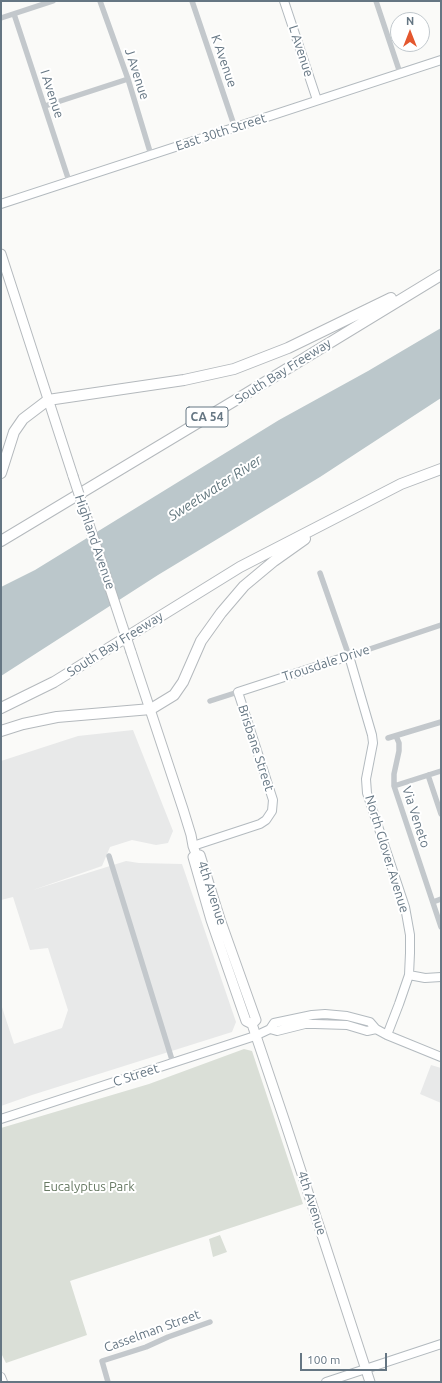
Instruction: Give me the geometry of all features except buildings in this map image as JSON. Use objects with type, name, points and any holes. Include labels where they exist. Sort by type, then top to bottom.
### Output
[{"type":"highway","name":"South Bay Freeway","points":[[1,541],[244,395],[441,274]]},
{"type":"highway","points":[[1,473],[14,432],[23,419],[48,400],[184,380],[234,369],[288,348],[389,298],[412,292]]},
{"type":"highway","name":"South Bay Freeway","points":[[1,708],[54,682],[240,567],[401,484],[441,469]]},
{"type":"highway","points":[[1,731],[23,724],[58,717],[151,709],[174,695],[183,682],[201,641],[221,613],[244,586],[274,561],[330,520]]},
{"type":"main road","name":"Highland Avenue","points":[[1,254],[69,466],[151,709],[189,829]]},
{"type":"main road","name":"4th Avenue","points":[[189,829],[194,850],[200,855],[220,919],[256,1020],[252,1024],[255,1036],[286,1125],[370,1382]]},
{"type":"street","points":[[1,18],[53,1]]},
{"type":"street","name":"J Avenue","points":[[100,1],[128,79],[151,155]]},
{"type":"street","name":"K Avenue","points":[[192,1],[235,128]]},
{"type":"street","name":"L Avenue","points":[[284,1],[317,100]]},
{"type":"street","points":[[376,1],[400,73]]},
{"type":"street","name":"I Avenue","points":[[14,14],[69,181]]},
{"type":"street","name":"East 30th Street","points":[[1,204],[441,60]]},
{"type":"street","points":[[45,106],[128,79]]},
{"type":"street","name":"North Glover Avenue","points":[[320,573],[349,656],[372,735],[373,743],[366,779],[367,793],[405,907],[410,935],[409,975],[388,1035]]},
{"type":"street","name":"Trousdale Drive","points":[[210,700],[441,625]]},
{"type":"street","name":"Brisbane Street","points":[[194,850],[260,824],[266,820],[272,810],[273,800],[238,692]]},
{"type":"street","points":[[388,738],[441,722]]},
{"type":"street","name":"Via Veneto","points":[[396,736],[400,751],[394,774],[394,786],[441,927]]},
{"type":"street","points":[[394,786],[441,771]]},
{"type":"street","points":[[428,775],[441,814]]},
{"type":"street","points":[[109,856],[173,1063]]},
{"type":"street","points":[[433,902],[441,899]]},
{"type":"street","points":[[409,975],[425,978],[441,977]]},
{"type":"street","name":"C Street","points":[[1,1119],[255,1036],[270,1029],[274,1024],[288,1019],[325,1014],[347,1016],[370,1022],[376,1029],[388,1035],[441,1057]]},
{"type":"street","name":"Casselman Street","points":[[108,1382],[102,1361],[146,1347],[168,1337],[210,1322]]},
{"type":"street","points":[[326,1382],[441,1344]]},
{"type":"street","points":[[1,1377],[3,1382]]},
{"type":"shaded area","points":[[133,730],[173,831],[168,843],[156,845],[132,840],[110,847],[102,866],[33,890],[126,861],[139,863],[182,864],[236,1022],[232,1032],[1,1106],[1,1004],[14,1044],[62,1028],[68,1010],[48,948],[30,950],[13,897],[1,900],[1,761],[78,736]]},
{"type":"shaded area","points":[[431,1065],[441,1068],[441,1103],[420,1094]]},
{"type":"green space","name":"Eucalyptus Park","points":[[244,1049],[252,1051],[303,1204],[70,1281],[87,1335],[6,1363],[1,1353],[1,1128],[149,1084]]},
{"type":"green space","points":[[220,1235],[227,1252],[213,1257],[209,1239]]},
{"type":"water","name":"Sweetwater River","points":[[441,328],[441,398],[320,477],[158,575],[1,676],[1,587],[35,570],[279,420],[368,371]]}]
